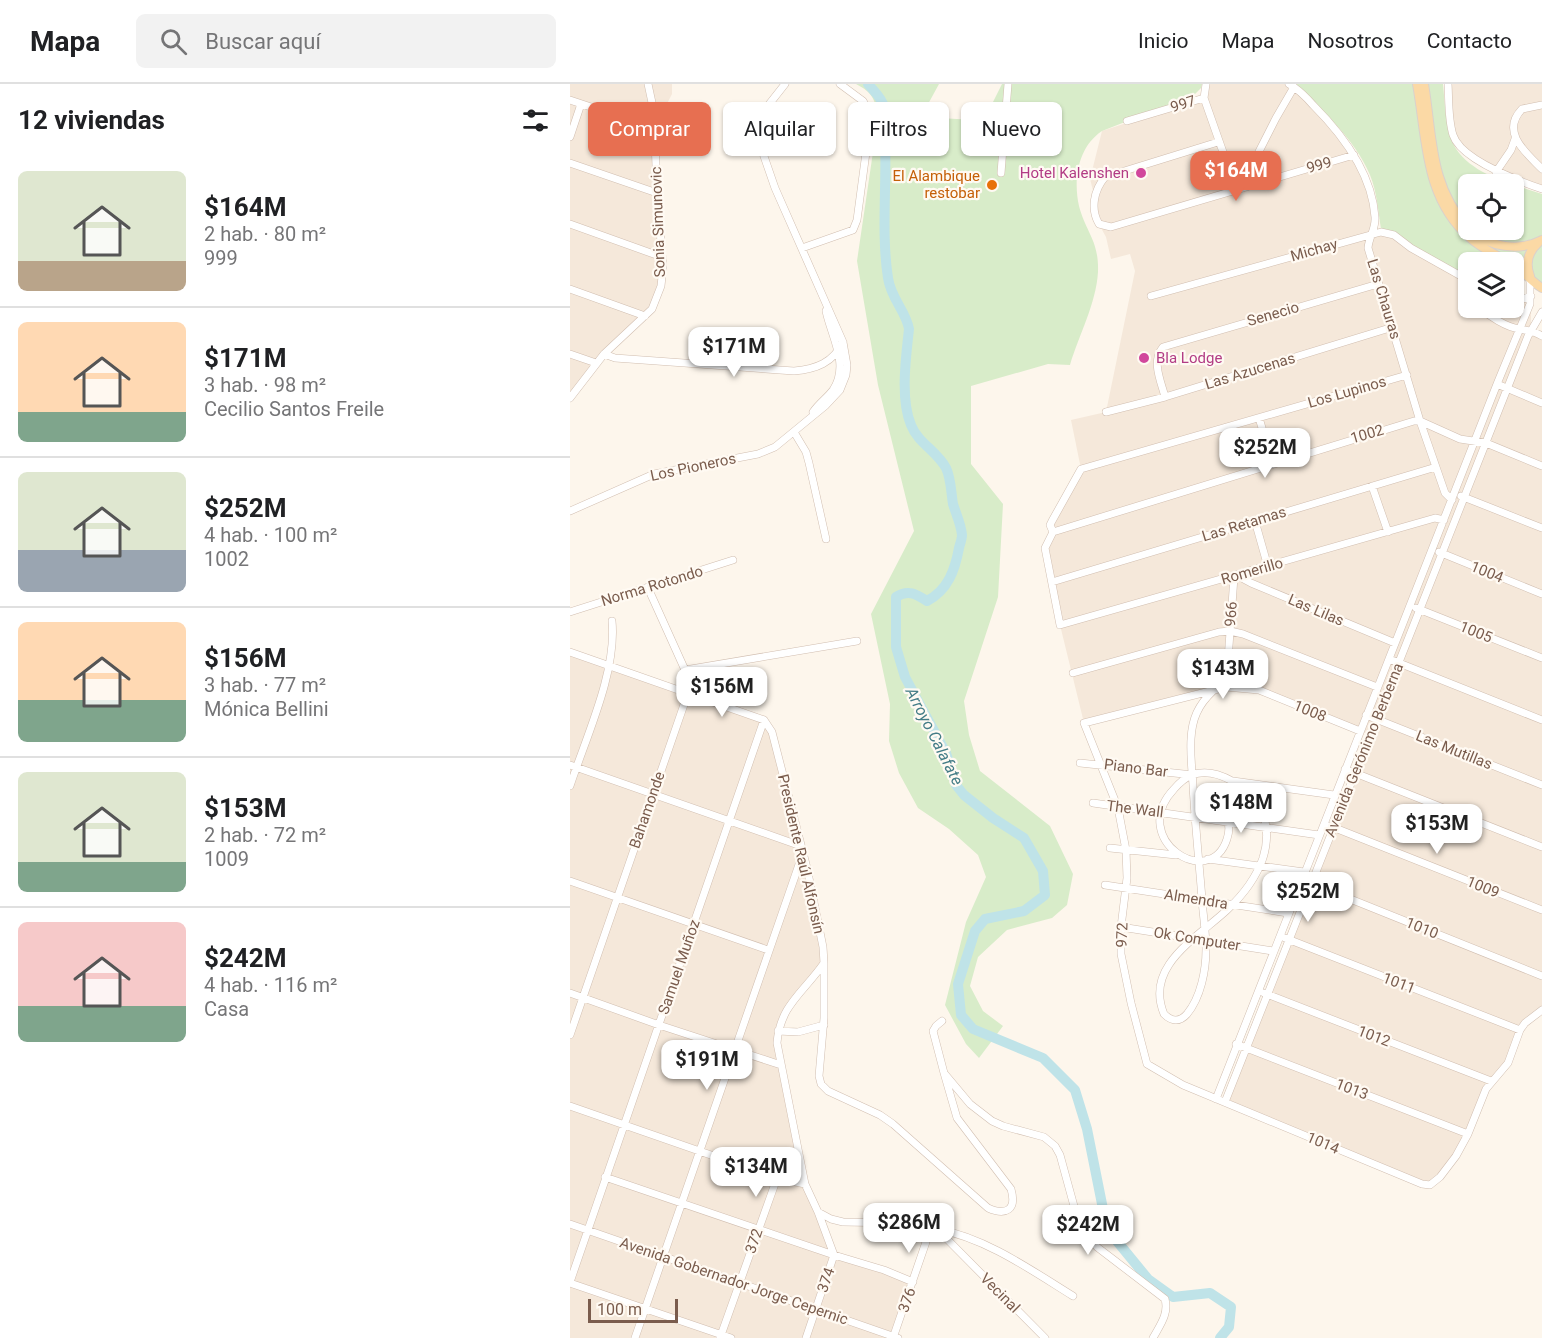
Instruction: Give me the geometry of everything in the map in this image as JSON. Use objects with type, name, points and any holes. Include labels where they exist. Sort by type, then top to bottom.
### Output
[{"type":"main road","points":[[1417,84],[1429,167],[1443,205],[1470,238],[1493,252]]},
{"type":"main road","points":[[1424,84],[1431,141],[1440,181],[1448,201],[1458,214]]},
{"type":"main road","points":[[1484,240],[1515,246],[1540,241]]},
{"type":"main road","points":[[1530,277],[1527,261],[1533,248],[1540,241]]},
{"type":"main road","points":[[1524,272],[1542,288]]},
{"type":"street","name":"Sonia Simunovic","points":[[648,84],[653,102]]},
{"type":"street","name":"Los Pioneros","points":[[785,84],[764,112],[759,126],[758,139],[775,188],[843,342],[847,365],[842,386],[825,406],[810,416]]},
{"type":"street","points":[[802,248],[852,230],[857,220],[871,115],[863,101],[840,84]]},
{"type":"street","points":[[1001,173],[1008,84]]},
{"type":"street","points":[[1206,84],[1204,98],[1218,142],[1238,188]]},
{"type":"street","points":[[1448,84],[1454,136],[1462,147],[1496,172],[1542,189]]},
{"type":"street","points":[[1238,188],[1291,86]]},
{"type":"street","name":"Las Chauras","points":[[1291,86],[1326,118],[1354,155],[1371,195],[1375,225],[1370,234],[1368,248],[1420,421],[1445,493],[1453,497]]},
{"type":"street","name":"997","points":[[1127,121],[1204,98]]},
{"type":"street","points":[[570,100],[588,106]]},
{"type":"street","points":[[570,137],[581,104]]},
{"type":"street","points":[[1542,105],[1522,109],[1517,115],[1513,131],[1515,139],[1542,169]]},
{"type":"street","points":[[1496,172],[1511,150],[1515,139]]},
{"type":"street","name":"999","points":[[1218,142],[1105,177],[1098,189],[1094,207],[1095,217],[1099,224],[1111,226],[1354,155]]},
{"type":"street","name":"Sonia Simunovic","points":[[570,398],[604,354],[645,316],[655,302],[661,286],[663,275],[655,156]]},
{"type":"street","points":[[570,163],[657,193]]},
{"type":"street","points":[[570,224],[662,257]]},
{"type":"street","name":"Michay","points":[[1151,296],[1370,234],[1387,232],[1458,274]]},
{"type":"street","points":[[1524,298],[1531,296],[1530,277]]},
{"type":"street","name":"Senecio","points":[[1166,397],[1158,374],[1157,361],[1160,350],[1169,345],[1378,284]]},
{"type":"street","points":[[570,289],[645,316]]},
{"type":"street","name":"Avenida Gerónimo Berberna","points":[[1216,1099],[1334,795],[1520,330],[1531,296]]},
{"type":"street","name":"Los Pioneros","points":[[570,511],[654,474],[767,451],[794,432],[836,383],[840,369],[839,350],[826,312],[826,304]]},
{"type":"street","name":"Avenida Gerónimo Berberna","points":[[1225,1102],[1531,330],[1542,312]]},
{"type":"street","points":[[1496,318],[1511,327],[1531,330],[1542,336]]},
{"type":"street","name":"Las Azucenas","points":[[1106,412],[1166,397],[1393,327]]},
{"type":"street","points":[[604,354],[615,358],[794,371],[811,370],[826,363],[839,350],[843,342]]},
{"type":"street","points":[[570,354],[596,363]]},
{"type":"street","name":"Los Lupinos","points":[[1053,532],[1050,525],[1081,469],[1407,375]]},
{"type":"street","points":[[1497,384],[1542,403]]},
{"type":"street","points":[[1260,418],[1273,464]]},
{"type":"street","points":[[1420,421],[1451,435],[1486,443],[1542,466]]},
{"type":"street","name":"1002","points":[[1053,532],[1420,421]]},
{"type":"street","points":[[794,432],[806,452],[826,539]]},
{"type":"street","name":"Las Retamas","points":[[1052,582],[1436,466]]},
{"type":"street","points":[[1372,486],[1388,532]]},
{"type":"street","points":[[1453,497],[1465,497],[1542,528]]},
{"type":"street","name":"Romerillo","points":[[1052,582],[1060,625],[1435,518],[1444,520]]},
{"type":"street","points":[[1255,521],[1268,567]]},
{"type":"street","points":[[1052,582],[1045,548],[1053,532]]},
{"type":"street","name":"1004","points":[[1432,550],[1542,594]]},
{"type":"street","name":"Norma Rotondo","points":[[570,612],[733,560]]},
{"type":"street","name":"966","points":[[1226,687],[1236,576]]},
{"type":"street","name":"Las Lilas","points":[[1236,576],[1395,643]]},
{"type":"street","name":"Bahamonde","points":[[570,1035],[688,693],[685,670],[648,588]]},
{"type":"street","name":"1005","points":[[1410,605],[1542,658]]},
{"type":"street","points":[[570,786],[573,766],[610,667],[612,621]]},
{"type":"street","points":[[1073,673],[1219,632],[1230,631],[1243,634],[1377,687]]},
{"type":"street","points":[[685,670],[857,641]]},
{"type":"street","points":[[570,652],[764,720]]},
{"type":"street","points":[[1389,659],[1542,720]]},
{"type":"street","name":"1008","points":[[1084,723],[1226,687],[1259,690],[1360,731]]},
{"type":"street","points":[[1215,690],[1199,706],[1192,725],[1191,741],[1195,817],[1202,899],[1205,929],[1206,940],[1204,969],[1194,1003],[1185,1017],[1174,1020],[1164,1014],[1161,1008],[1161,982],[1173,957],[1194,938],[1205,929],[1233,904],[1248,886],[1260,866],[1266,847],[1266,827],[1260,807],[1254,798],[1231,781]]},
{"type":"street","name":"Las Mutillas","points":[[1366,715],[1542,785]]},
{"type":"street","name":"Samuel Muñoz","points":[[570,1282],[764,720]]},
{"type":"street","name":"Presidente Raúl Alfonsín","points":[[764,720],[772,732],[802,850],[823,947],[824,1025],[819,1076],[823,1087],[828,1092],[880,1115],[988,1208],[998,1212],[1006,1211],[1012,1205],[1014,1198],[1011,1189],[957,1118],[944,1073]]},
{"type":"street","name":"972","points":[[1084,723],[1118,808],[1126,850],[1126,889],[1121,927],[1123,966],[1147,1064],[1169,1078],[1225,1102]]},
{"type":"street","name":"Piano Bar","points":[[1080,763],[1192,775],[1213,774],[1231,781]]},
{"type":"street","points":[[573,766],[802,850],[635,1338]]},
{"type":"street","points":[[1345,769],[1542,847]]},
{"type":"street","points":[[1180,855],[1169,847],[1162,834],[1161,812],[1173,790],[1192,775]]},
{"type":"street","points":[[1231,781],[1334,795]]},
{"type":"street","points":[[1110,848],[1180,855],[1199,861],[1208,859],[1221,850],[1228,837],[1228,822],[1224,810],[1217,801]]},
{"type":"street","name":"The Wall","points":[[1094,803],[1319,835]]},
{"type":"street","name":"1009","points":[[1323,823],[1542,910]]},
{"type":"street","name":"1010","points":[[1208,859],[1260,866],[1303,876],[1311,883],[1542,976]]},
{"type":"street","points":[[570,881],[768,950]]},
{"type":"street","name":"Almendra","points":[[1105,885],[1288,913]]},
{"type":"street","name":"Ok Computer","points":[[1121,927],[1273,951]]},
{"type":"street","name":"1011","points":[[1279,935],[1520,1030]]},
{"type":"street","points":[[824,963],[786,1008],[778,1031],[777,1043],[806,1184],[834,1255]]},
{"type":"street","name":"1012","points":[[1257,990],[1491,1082]]},
{"type":"street","points":[[570,993],[782,1065]]},
{"type":"street","points":[[1468,1134],[1486,1089],[1508,1063],[1520,1030],[1525,1023],[1542,1010]]},
{"type":"street","points":[[942,1021],[933,1031],[944,1073],[984,1117],[1003,1126],[1044,1137],[1054,1146],[1060,1155],[1080,1228],[1097,1247],[1164,1299],[1165,1315],[1153,1338]]},
{"type":"street","points":[[778,1031],[798,1032],[824,1025]]},
{"type":"street","name":"1013","points":[[1236,1044],[1468,1134]]},
{"type":"street","name":"1014","points":[[1225,1102],[1422,1184],[1430,1185],[1440,1177],[1456,1156],[1468,1134]]},
{"type":"street","points":[[570,1106],[777,1178],[806,1184]]},
{"type":"street","points":[[605,1177],[884,1270],[913,1282]]},
{"type":"street","name":"372","points":[[721,1336],[777,1178]]},
{"type":"street","points":[[818,1212],[843,1222],[899,1223],[937,1229],[971,1238],[1033,1271],[1073,1296]]},
{"type":"street","name":"Avenida Gobernador Jorge Cepernic","points":[[570,1224],[895,1338]]},
{"type":"street","name":"376","points":[[895,1338],[928,1234],[926,1227]]},
{"type":"street","name":"Vecinal","points":[[937,1229],[1046,1338]]},
{"type":"street","name":"374","points":[[806,1338],[834,1255]]},
{"type":"street","points":[[570,1282],[730,1338]]},
{"type":"shaded area","points":[[570,84],[672,84],[672,94],[668,102],[588,102],[588,156],[656,156],[663,267],[655,302],[570,398]]},
{"type":"shaded area","points":[[1206,84],[1289,84],[1339,133],[1372,195],[1373,231],[1387,232],[1458,274],[1458,318],[1524,318],[1524,298],[1531,296],[1531,329],[1542,336],[1542,1010],[1525,1023],[1513,1054],[1491,1081],[1456,1156],[1430,1185],[1225,1102],[1370,735],[1259,690],[1226,687],[1084,723],[1060,625],[1046,542],[1053,532],[1050,525],[1081,469],[1071,420],[1106,412],[1135,271],[1130,254],[1111,259],[1106,237],[1095,217],[1095,198],[1090,179],[1102,131],[1203,98]]},
{"type":"shaded area","points":[[1448,84],[1542,84],[1542,189],[1524,183],[1524,174],[1503,174],[1462,148],[1454,137]]},
{"type":"shaded area","points":[[570,652],[768,725],[801,846],[824,963],[786,1008],[778,1031],[805,1184],[834,1255],[913,1282],[894,1336],[898,1338],[570,1338]]},
{"type":"green space","points":[[856,84],[939,84],[929,102],[874,102],[866,90]]},
{"type":"green space","points":[[1002,84],[1202,84],[1194,95],[1102,131],[1087,146],[1079,164],[1077,196],[1082,215],[1092,237],[1098,261],[1098,272],[1091,308],[1070,365],[1048,364],[971,386],[971,464],[1003,504],[998,597],[964,701],[969,735],[980,771],[1050,826],[1073,874],[1067,905],[1052,918],[1007,930],[978,957],[970,986],[983,1011],[1003,1026],[979,1058],[966,1044],[945,1005],[966,922],[986,877],[978,855],[949,829],[918,808],[899,773],[889,741],[890,704],[871,614],[914,531],[878,385],[857,261],[872,156],[949,156],[949,119],[961,119],[961,156],[1062,156],[1062,102],[993,102]]},
{"type":"green space","points":[[1292,84],[1443,84],[1452,141],[1462,157],[1487,174],[1458,174],[1458,240],[1524,240],[1524,188],[1542,194],[1542,237],[1516,243],[1527,248],[1524,256],[1524,252],[1458,252],[1458,270],[1381,229],[1374,188],[1364,162],[1336,125]]},
{"type":"green space","points":[[1542,244],[1542,285],[1533,275],[1531,264],[1534,254]]},
{"type":"waterway","name":"Arroyo Calafate","points":[[868,84],[882,101],[885,114],[886,261],[890,285],[909,329],[905,378],[908,415],[918,437],[946,468],[962,535],[953,572],[940,591],[927,601],[912,593],[904,593],[896,597],[896,647],[905,677],[946,753],[956,785],[964,795],[993,818],[1024,838],[1043,871],[1045,895],[1024,911],[985,919],[975,931],[958,984],[961,1015],[973,1029],[1043,1058],[1075,1090],[1087,1129],[1107,1229],[1148,1279],[1173,1297],[1210,1293],[1231,1307],[1229,1327],[1220,1338]]},
{"type":"place","name":"Hotel Kalenshen","points":[[1141,173]]},
{"type":"place","name":"El Alambique restobar","points":[[992,185]]},
{"type":"place","name":"Bla Lodge","points":[[1144,358]]}]
